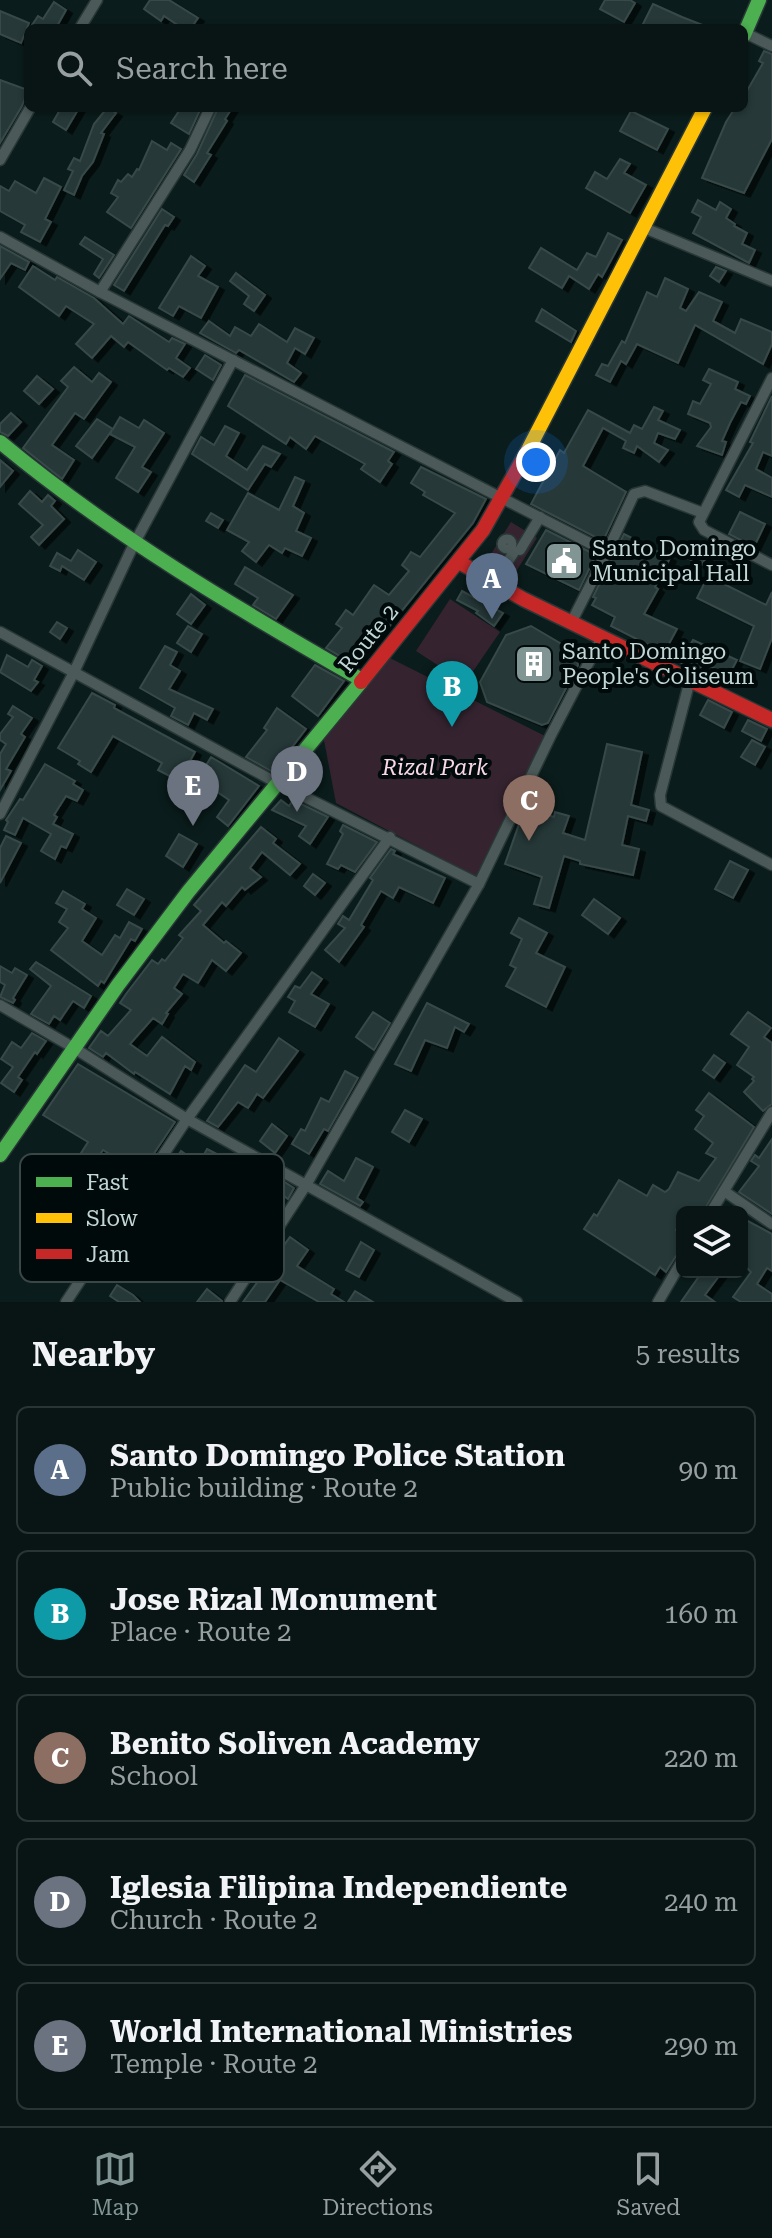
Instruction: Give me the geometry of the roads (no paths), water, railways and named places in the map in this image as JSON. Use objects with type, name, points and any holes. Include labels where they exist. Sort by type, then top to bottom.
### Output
[{"type":"main road","points":[[748,25],[759,0]]},
{"type":"main road","name":"Route 2","points":[[0,1155],[118,985],[188,892],[483,530],[703,112]]},
{"type":"main road","points":[[0,442],[133,546],[362,680]]},
{"type":"main road","points":[[459,562],[496,584],[772,720]]},
{"type":"street","points":[[82,24],[97,0]]},
{"type":"street","points":[[748,36],[772,46]]},
{"type":"street","points":[[0,160],[4,144],[27,112]]},
{"type":"street","points":[[100,292],[190,150],[208,112]]},
{"type":"street","points":[[642,227],[772,281]]},
{"type":"street","points":[[0,237],[100,292],[607,552]]},
{"type":"street","points":[[0,814],[74,672],[133,546],[233,360]]},
{"type":"street","points":[[772,378],[699,522],[704,530],[772,565]]},
{"type":"street","points":[[572,621],[634,494],[645,491],[703,513]]},
{"type":"street","points":[[496,584],[513,549],[538,516]]},
{"type":"street","points":[[483,530],[513,549]]},
{"type":"street","points":[[0,632],[279,784],[479,884]]},
{"type":"street","points":[[284,1219],[479,884],[602,637]]},
{"type":"street","points":[[690,680],[660,795],[661,806],[772,865]]},
{"type":"street","points":[[164,1154],[390,837]]},
{"type":"street","points":[[0,1005],[250,1154]]},
{"type":"street","points":[[715,1206],[772,1112]]},
{"type":"street","points":[[284,1173],[517,1302]]},
{"type":"street","points":[[724,1191],[772,1224]]},
{"type":"street","points":[[658,1302],[676,1271]]},
{"type":"street","points":[[66,1302],[79,1282]]},
{"type":"street","points":[[230,1302],[243,1282]]},
{"type":"place","name":"Santo Domingo Municipal Hall","points":[[564,561]]},
{"type":"place","name":"Santo Domingo Police Station","points":[[492,619]]},
{"type":"place","name":"Santo Domingo People's Coliseum","points":[[534,664]]},
{"type":"place","name":"Jose Rizal Monument","points":[[452,727]]},
{"type":"place","name":"Iglesia Filipina Independiente","points":[[297,812]]},
{"type":"place","name":"World International Ministries","points":[[193,826]]},
{"type":"place","name":"Benito Soliven Academy","points":[[529,841]]},
{"type":"park label","name":"Rizal Park","points":[[435,767]]}]
